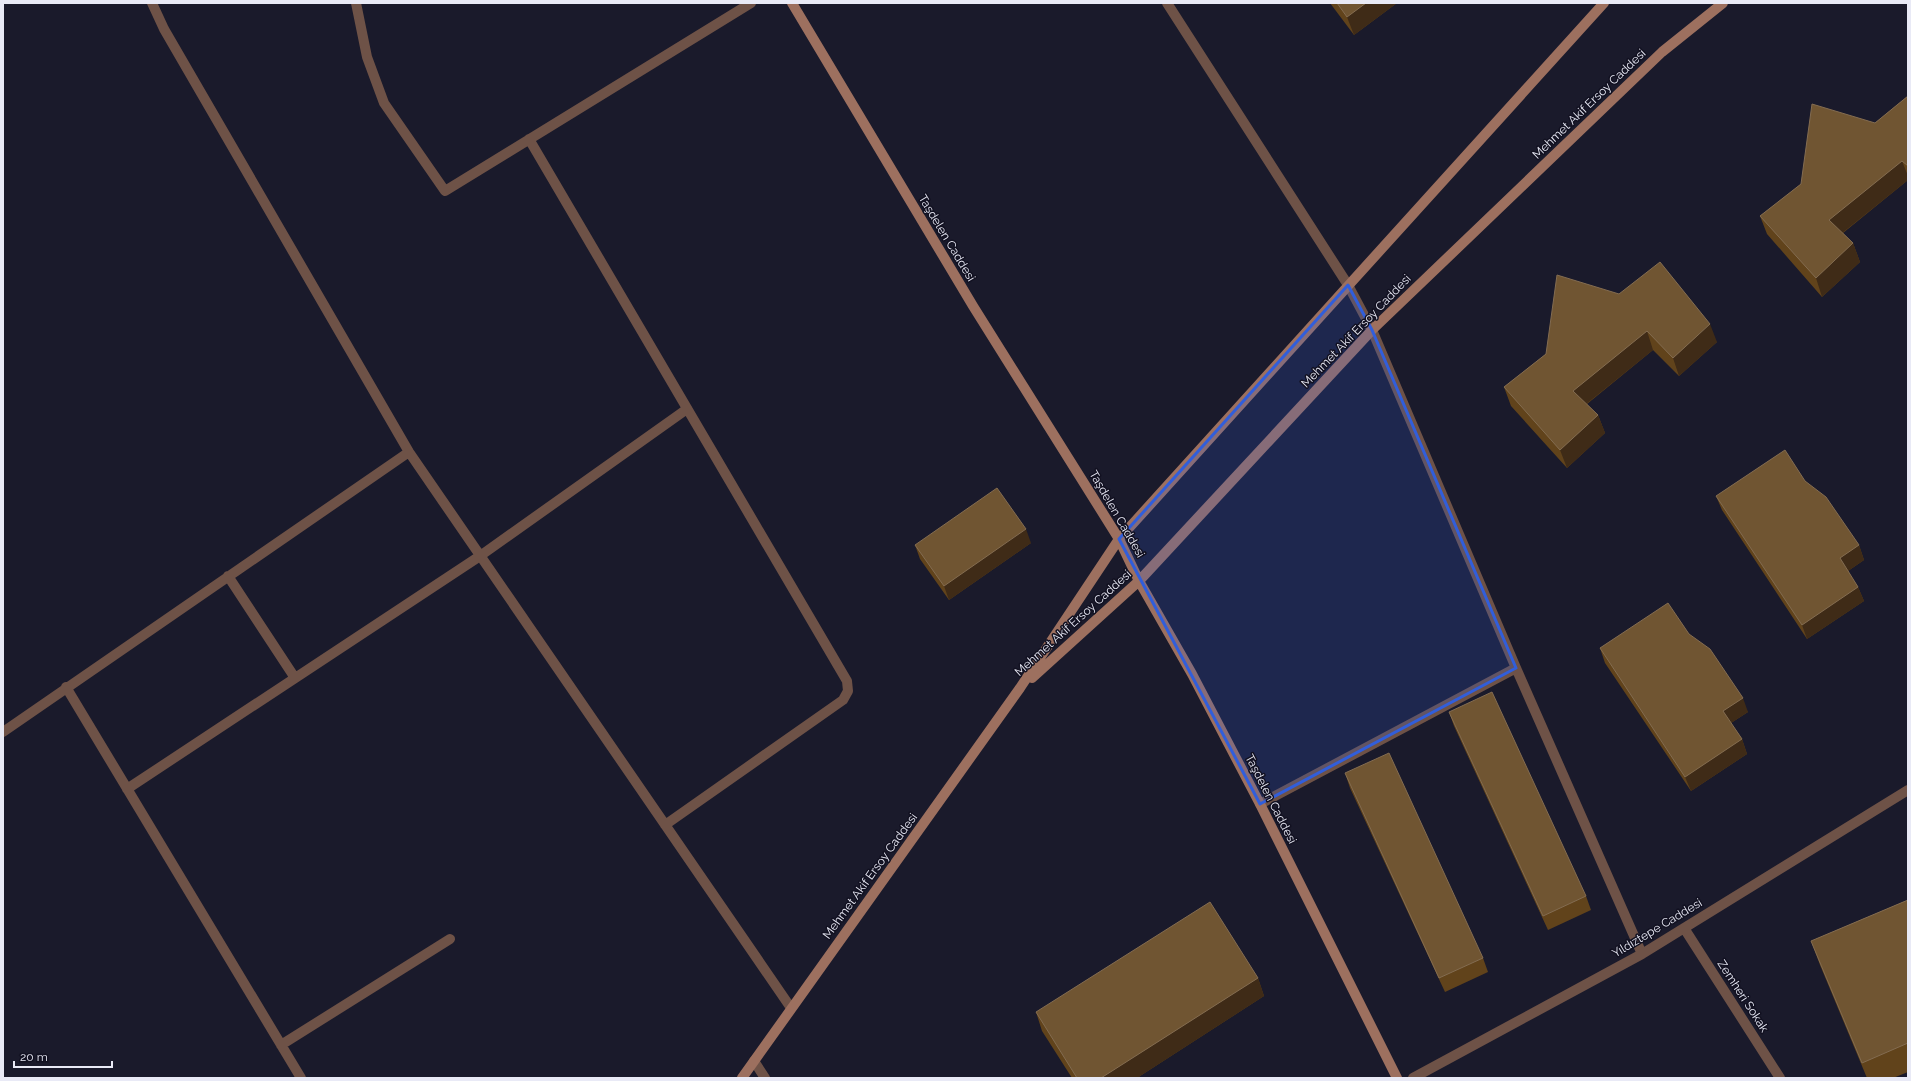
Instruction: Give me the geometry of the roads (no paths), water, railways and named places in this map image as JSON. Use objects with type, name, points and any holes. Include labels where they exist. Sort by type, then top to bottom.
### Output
[{"type":"main road","name":"Taşdelen Caddesi","points":[[792,3],[973,306],[1119,539],[1139,581],[1192,674],[1260,804],[1397,1078]]},
{"type":"main road","name":"Mehmet Akif Ersoy Caddesi","points":[[742,1078],[1020,688],[1119,539],[1604,3]]},
{"type":"main road","name":"Mehmet Akif Ersoy Caddesi","points":[[1020,688],[1139,581],[1372,330],[1662,52],[1724,3]]},
{"type":"street","points":[[152,3],[164,29],[409,452],[791,1008]]},
{"type":"street","points":[[356,3],[368,57],[384,103],[445,191],[751,3]]},
{"type":"street","points":[[1167,3],[1348,285],[1372,330],[1516,668],[1642,954]]},
{"type":"street","points":[[529,139],[846,681],[848,691],[843,700],[665,825]]},
{"type":"street","points":[[127,789],[480,556],[688,409]]},
{"type":"street","points":[[3,732],[66,687],[409,452]]},
{"type":"street","points":[[228,576],[295,678]]},
{"type":"street","points":[[1260,804],[1516,668]]},
{"type":"street","points":[[66,687],[301,1078]]},
{"type":"street","name":"Yıldıztepe Caddesi","points":[[1413,1078],[1642,954],[1908,790]]},
{"type":"street","name":"Zemheri Sokak","points":[[1684,928],[1780,1078]]},
{"type":"street","points":[[280,1045],[450,939]]},
{"type":"street","points":[[754,1061],[765,1078]]}]
